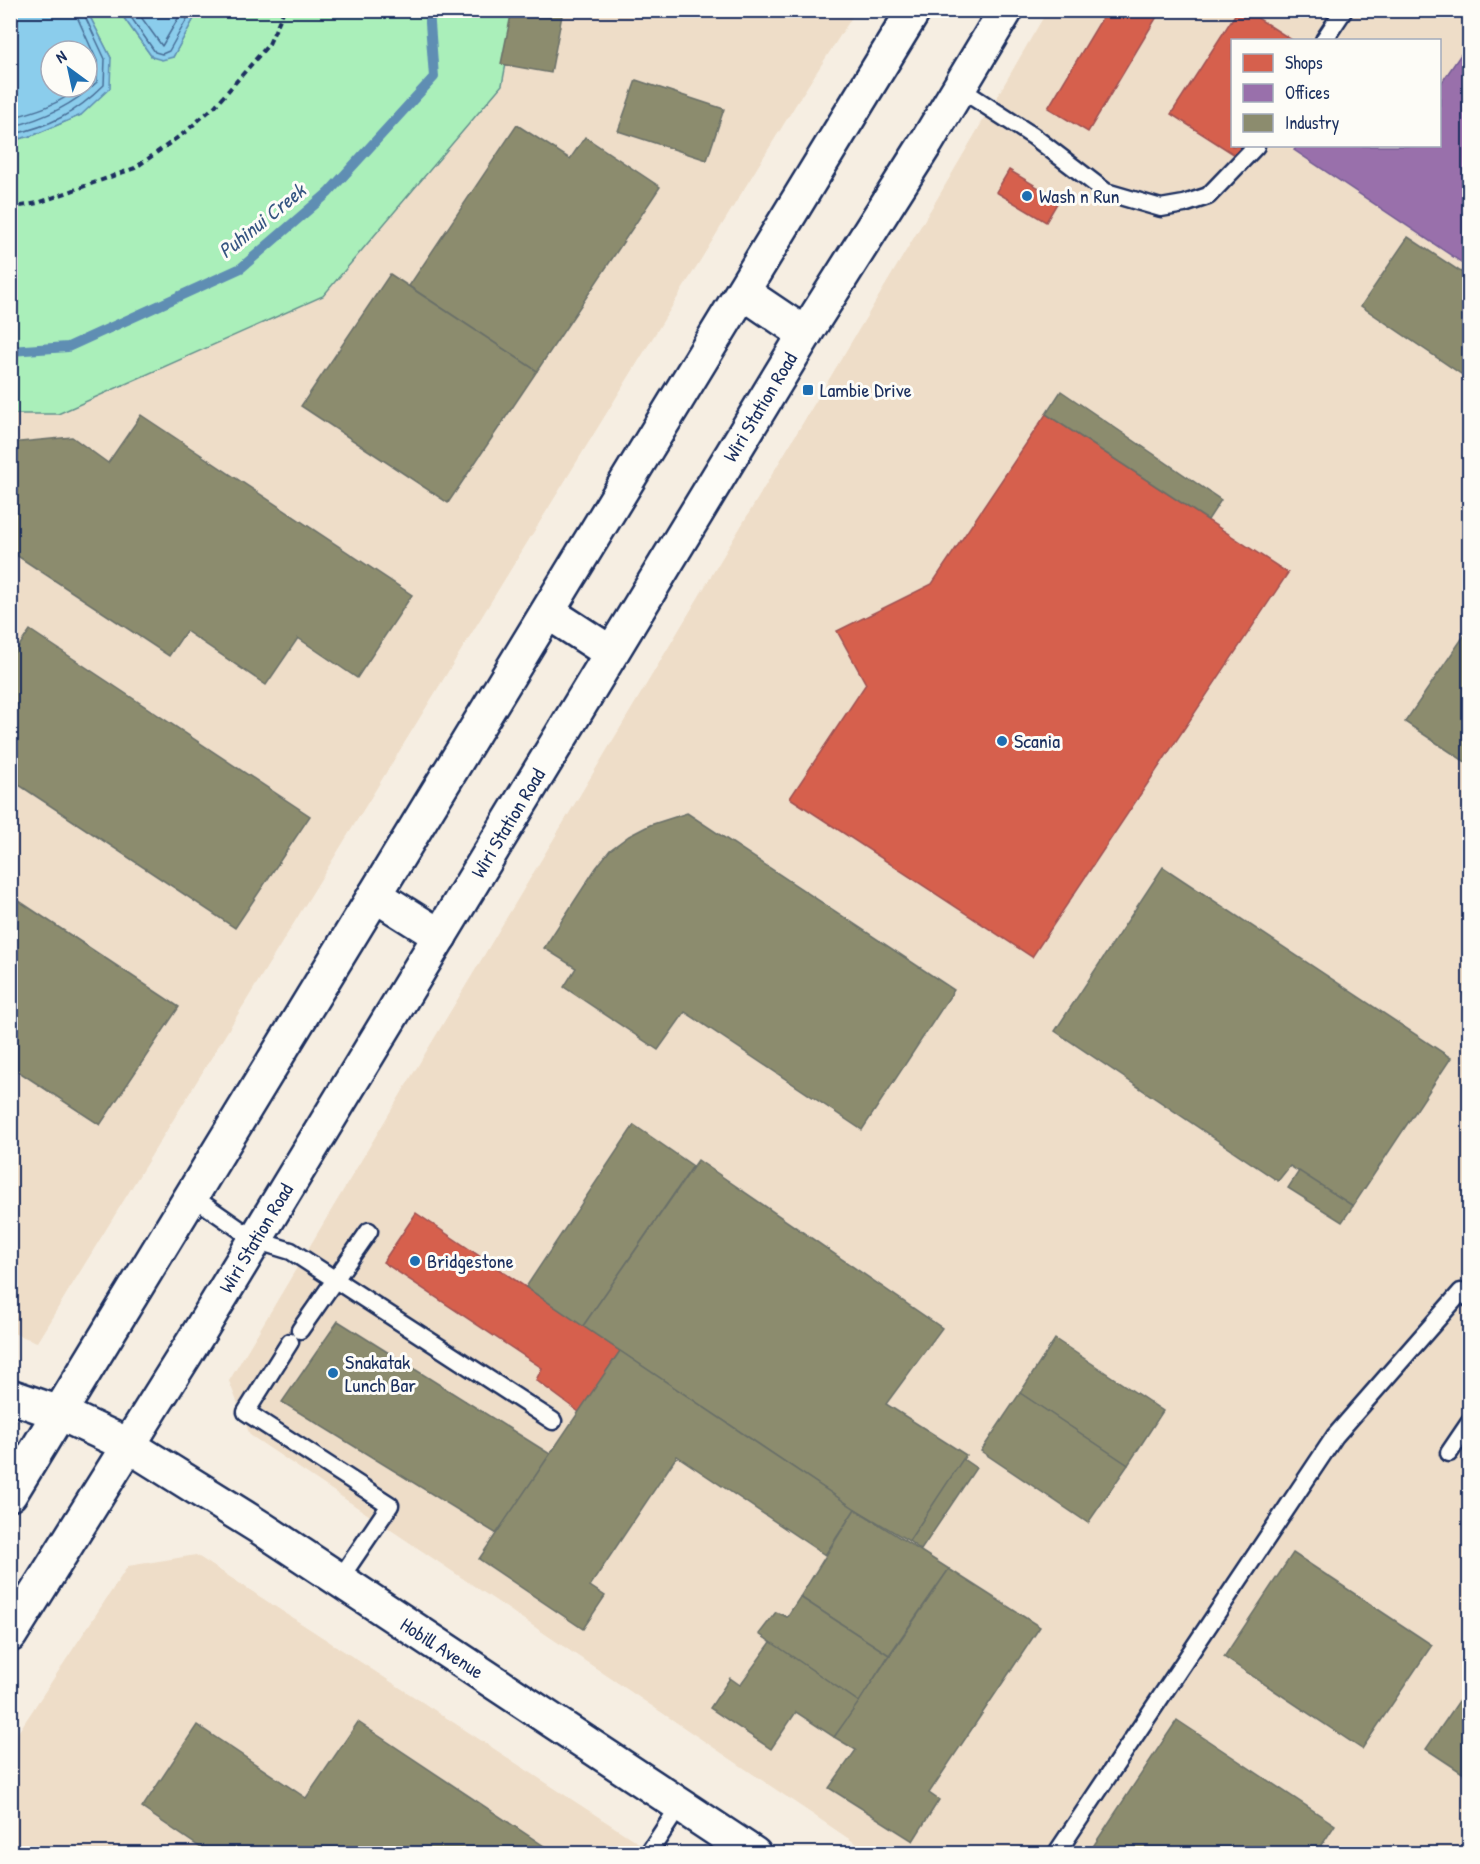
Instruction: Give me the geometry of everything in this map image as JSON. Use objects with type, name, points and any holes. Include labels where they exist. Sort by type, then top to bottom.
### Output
[{"type":"main road","points":[[10,1494],[62,1413],[914,10]]},
{"type":"main road","name":"Wiri Station Road","points":[[10,1635],[255,1240],[805,334],[1006,10]]},
{"type":"main road","points":[[743,292],[805,334]]},
{"type":"main road","points":[[548,612],[611,653]]},
{"type":"main road","points":[[375,896],[440,936]]},
{"type":"main road","name":"Hobill Avenue","points":[[10,1396],[62,1413],[128,1445],[339,1580],[754,1854]]},
{"type":"lane","points":[[1325,39],[1344,10]]},
{"type":"lane","points":[[959,88],[1033,136],[1106,192],[1161,208],[1184,204],[1208,195],[1255,147]]},
{"type":"lane","points":[[192,1196],[255,1240],[291,1251],[553,1421]]},
{"type":"lane","points":[[339,1580],[390,1505],[246,1412],[295,1336],[369,1231]]},
{"type":"lane","points":[[1056,1854],[1335,1436],[1461,1292],[1470,1299]]},
{"type":"lane","points":[[1449,1453],[1470,1422]]},
{"type":"lane","points":[[648,1854],[680,1805]]},
{"type":"path","points":[[10,208],[38,203],[135,168],[184,133],[215,106],[269,44],[284,10]]},
{"type":"shaded area","points":[[516,11],[856,11],[798,101],[37,1342],[10,1332],[10,414],[58,414]]},
{"type":"shaded area","points":[[1047,11],[1469,11],[1469,1853],[870,1853],[250,1435],[229,1381],[940,194]]},
{"type":"shaded area","points":[[196,1555],[654,1853],[11,1854],[11,1743],[128,1566]]},
{"type":"green space","points":[[87,11],[119,11],[152,57],[173,57],[198,11],[516,11],[502,85],[323,296],[58,414],[11,414],[10,141],[34,135],[81,115],[89,99],[99,99],[99,81],[111,58]]},
{"type":"water","points":[[10,11],[87,11],[111,58],[110,88],[99,98],[99,39],[39,39],[39,99],[98,99],[81,115],[34,135],[11,141]]},
{"type":"water","points":[[119,11],[198,11],[173,57],[162,60],[152,57]]},
{"type":"building: Shops","points":[[1107,10],[1161,10],[1088,132],[1048,108]]},
{"type":"building: Shops","points":[[1238,10],[1245,10],[1290,39],[1231,39],[1231,147],[1241,147],[1235,155],[1171,114]]},
{"type":"building: Shops","name":"Wash n Run","points":[[1009,170],[1059,200],[1046,222],[996,192]]},
{"type":"building: Shops","name":"Scania","points":[[1046,414],[1288,573],[1032,957],[790,798],[866,684],[837,631],[932,584]]},
{"type":"building: Shops","points":[[416,1213],[620,1351],[579,1412],[536,1380],[542,1368],[383,1262]]},
{"type":"building: Offices","points":[[1470,41],[1470,268],[1294,150],[1296,147],[1441,147],[1441,84]]},
{"type":"building: Industry","points":[[512,10],[563,10],[551,73],[501,64]]},
{"type":"building: Industry","points":[[636,80],[724,109],[707,160],[618,131]]},
{"type":"building: Industry","points":[[517,125],[570,159],[585,137],[660,187],[537,371],[409,286]]},
{"type":"building: Industry","points":[[1408,237],[1470,278],[1470,380],[1361,306]]},
{"type":"building: Industry","points":[[390,274],[537,371],[448,503],[301,406]]},
{"type":"building: Industry","points":[[1061,391],[1221,500],[1208,520],[1046,414]]},
{"type":"building: Industry","points":[[141,415],[412,595],[357,678],[298,638],[266,685],[186,631],[169,656],[10,551],[10,443],[72,437],[108,463]]},
{"type":"building: Industry","points":[[1470,627],[1470,765],[1405,722]]},
{"type":"building: Industry","points":[[30,630],[310,816],[235,928],[10,779],[10,659]]},
{"type":"building: Industry","points":[[687,813],[954,990],[862,1130],[685,1012],[658,1050],[564,987],[576,968],[544,948],[596,868],[610,850],[629,836],[650,825]]},
{"type":"building: Industry","points":[[1163,867],[1451,1058],[1353,1206],[1290,1166],[1278,1181],[1055,1031]]},
{"type":"building: Industry","points":[[10,895],[179,1007],[100,1125],[10,1066]]},
{"type":"building: Industry","points":[[634,1125],[693,1166],[583,1326],[526,1287]]},
{"type":"building: Industry","points":[[698,1160],[942,1328],[886,1404],[966,1455],[909,1541],[855,1509],[583,1326]]},
{"type":"building: Industry","points":[[1299,1171],[1353,1206],[1342,1222],[1288,1188]]},
{"type":"building: Industry","points":[[338,1321],[550,1454],[497,1534],[282,1402]]},
{"type":"building: Industry","points":[[1055,1339],[1163,1411],[1128,1465],[1020,1393]]},
{"type":"building: Industry","points":[[620,1351],[855,1509],[825,1555],[677,1456],[590,1586],[605,1596],[583,1629],[479,1559]]},
{"type":"building: Industry","points":[[1020,1393],[1128,1465],[1088,1523],[981,1451]]},
{"type":"building: Industry","points":[[963,1459],[976,1468],[921,1550],[909,1541]]},
{"type":"building: Industry","points":[[855,1509],[949,1569],[889,1655],[800,1597]]},
{"type":"building: Industry","points":[[1293,1553],[1432,1645],[1362,1749],[1224,1657]]},
{"type":"building: Industry","points":[[949,1569],[1040,1627],[929,1793],[939,1800],[913,1841],[829,1788],[856,1750],[834,1737]]},
{"type":"building: Industry","points":[[800,1597],[889,1655],[859,1702],[759,1634],[776,1612],[787,1617]]},
{"type":"building: Industry","points":[[771,1642],[859,1702],[834,1737],[796,1712],[771,1749],[710,1708],[730,1678],[740,1685]]},
{"type":"building: Industry","points":[[1470,1685],[1470,1778],[1426,1749]]},
{"type":"building: Industry","points":[[1177,1720],[1335,1825],[1316,1854],[1088,1854]]},
{"type":"building: Industry","points":[[358,1722],[556,1854],[210,1854],[142,1808],[197,1725],[306,1798]]},
{"type":"waterway","name":"Puhinui Creek","points":[[10,351],[68,347],[241,268],[328,193],[434,77],[429,10]]},
{"type":"place","name":"Wash n Run","points":[[1027,196]]},
{"type":"place","name":"Lambie Drive","points":[[808,390]]},
{"type":"place","name":"Scania","points":[[1002,741]]},
{"type":"place","name":"Bridgestone","points":[[415,1261]]},
{"type":"place","name":"Snakatak Lunch Bar","points":[[333,1373]]}]
